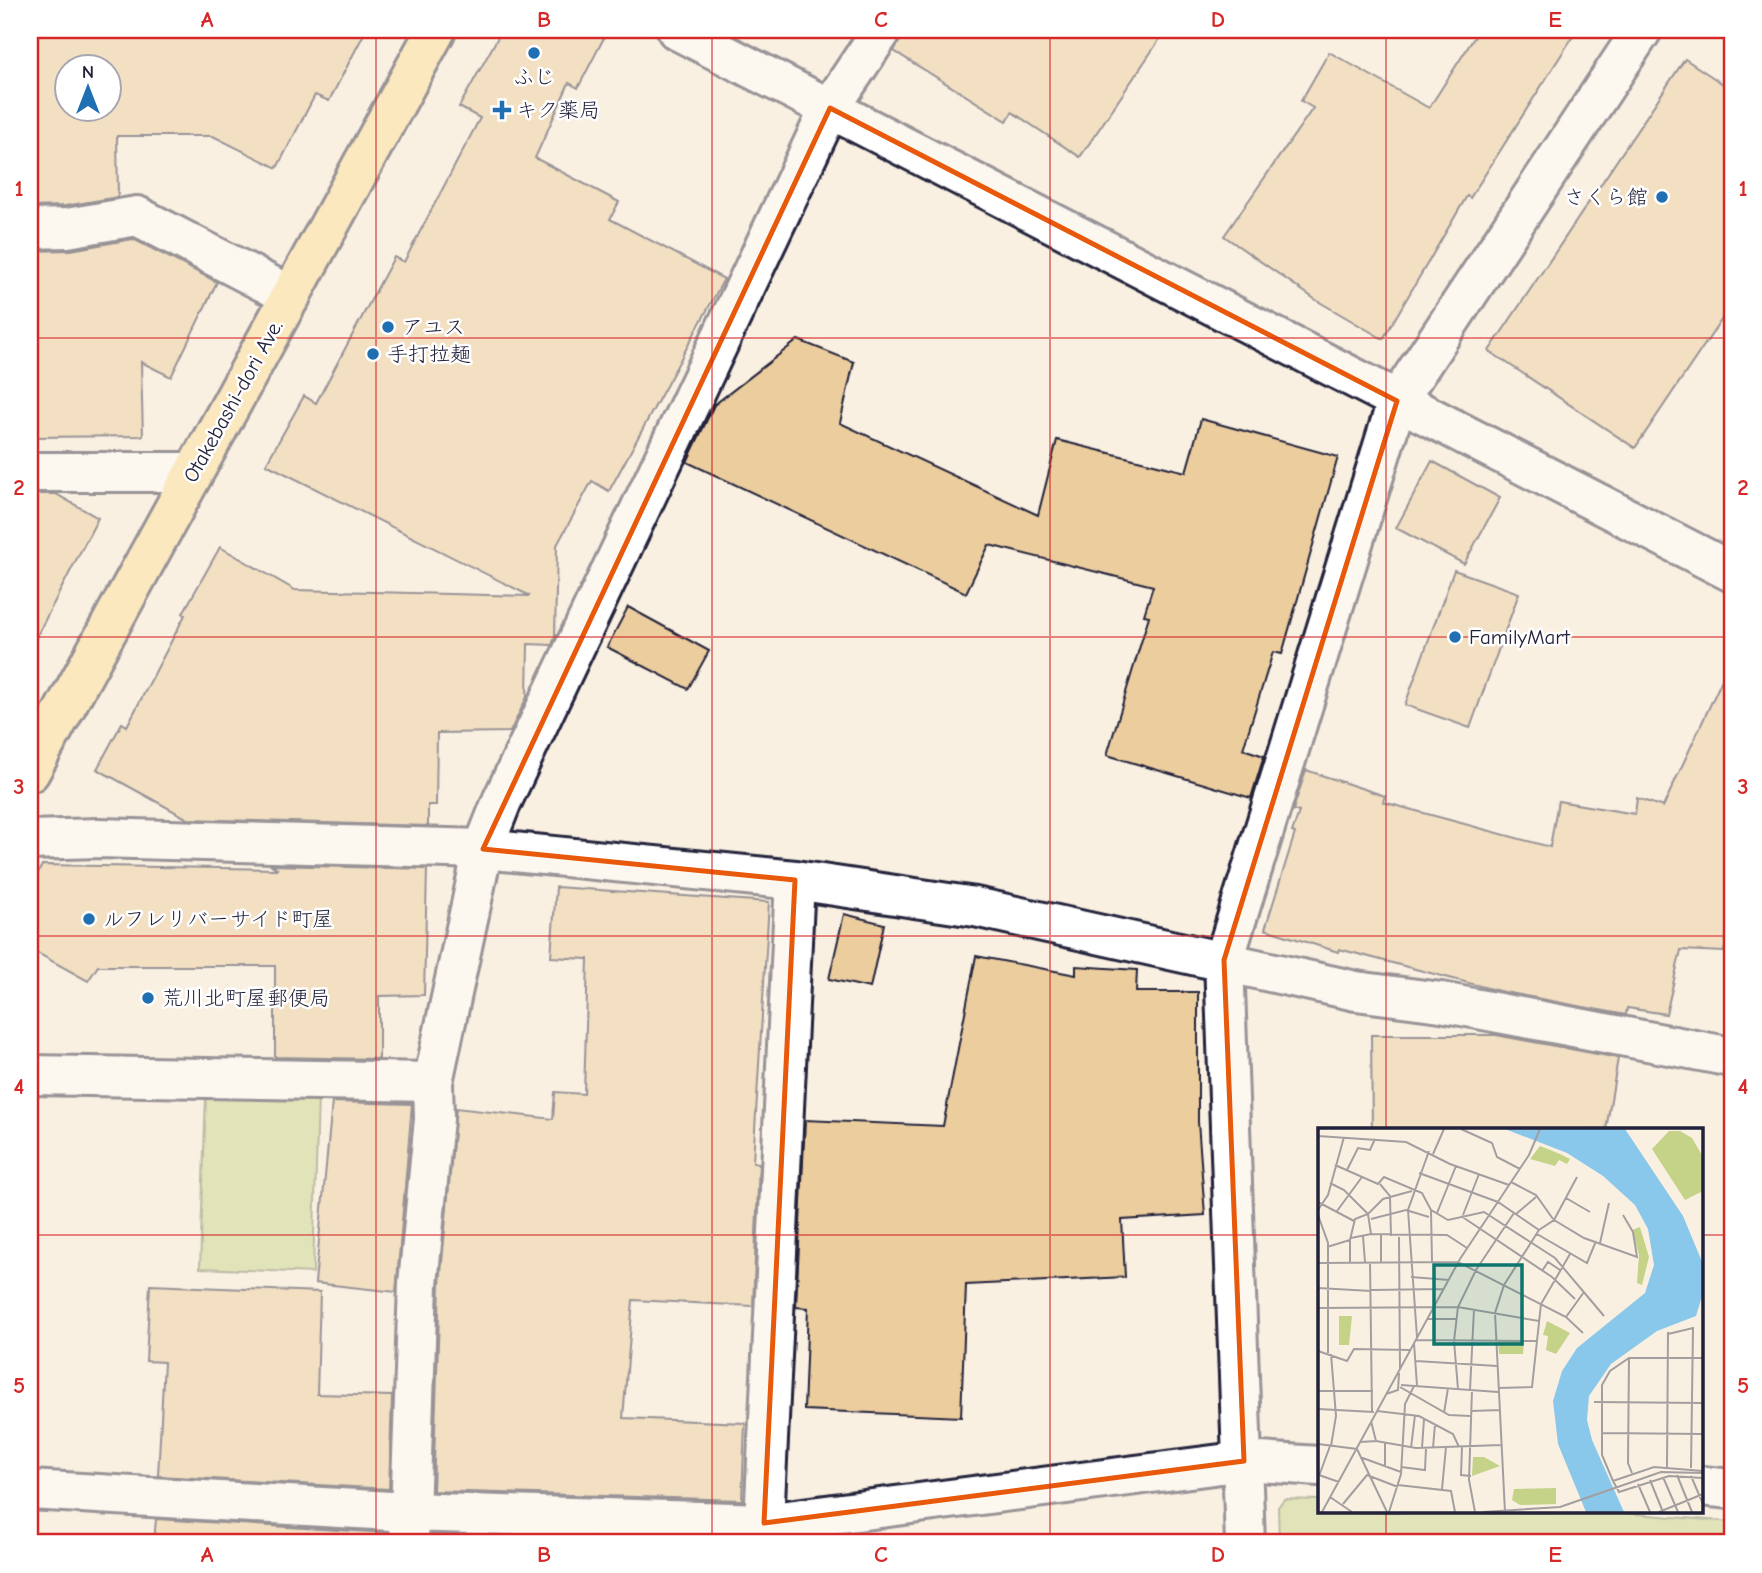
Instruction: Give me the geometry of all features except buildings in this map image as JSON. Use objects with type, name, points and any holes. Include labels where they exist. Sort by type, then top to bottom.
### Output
[{"type":"main road","name":"Otakebashi-dori Ave.","points":[[30,772],[436,30]]},
{"type":"street","points":[[677,30],[1732,572]]},
{"type":"street","points":[[408,1528],[418,1284],[434,1119],[433,1082],[483,849],[502,801],[830,108],[882,30]]},
{"type":"street","points":[[1245,1543],[1224,960],[1397,401],[1642,30]]},
{"type":"street","points":[[30,229],[67,228],[137,216],[291,296]]},
{"type":"street","points":[[30,472],[193,472]]},
{"type":"street","points":[[30,840],[99,838],[483,849],[794,880],[975,907],[1356,991],[1441,1002],[1732,1057]]},
{"type":"street","points":[[763,1533],[794,880]]},
{"type":"street","points":[[30,1075],[433,1082]]},
{"type":"street","points":[[30,1490],[408,1528],[763,1533],[1244,1461],[1318,1466]]},
{"type":"street","points":[[1702,1486],[1732,1489]]},
{"type":"highlighted area","points":[[830,108],[1397,401],[1224,960],[1244,1461],[764,1523],[795,880],[483,849]]},
{"type":"green space","points":[[206,1093],[318,1096],[313,1273],[200,1268]]},
{"type":"green space","points":[[1284,1499],[1318,1500],[1318,1514],[1637,1514],[1732,1522],[1732,1543],[1279,1543],[1278,1507]]},
{"type":"place","name":"ふじ","points":[[534,53]]},
{"type":"place","name":"キク薬局","points":[[502,110]]},
{"type":"place","name":"さくら館","points":[[1662,197]]},
{"type":"place","name":"アユス","points":[[388,327]]},
{"type":"place","name":"手打拉麺","points":[[373,354]]},
{"type":"place","name":"FamilyMart","points":[[1455,637]]},
{"type":"place","name":"ルフレリバーサイド町屋","points":[[89,919]]},
{"type":"place","name":"荒川北町屋郵便局","points":[[148,998]]}]
